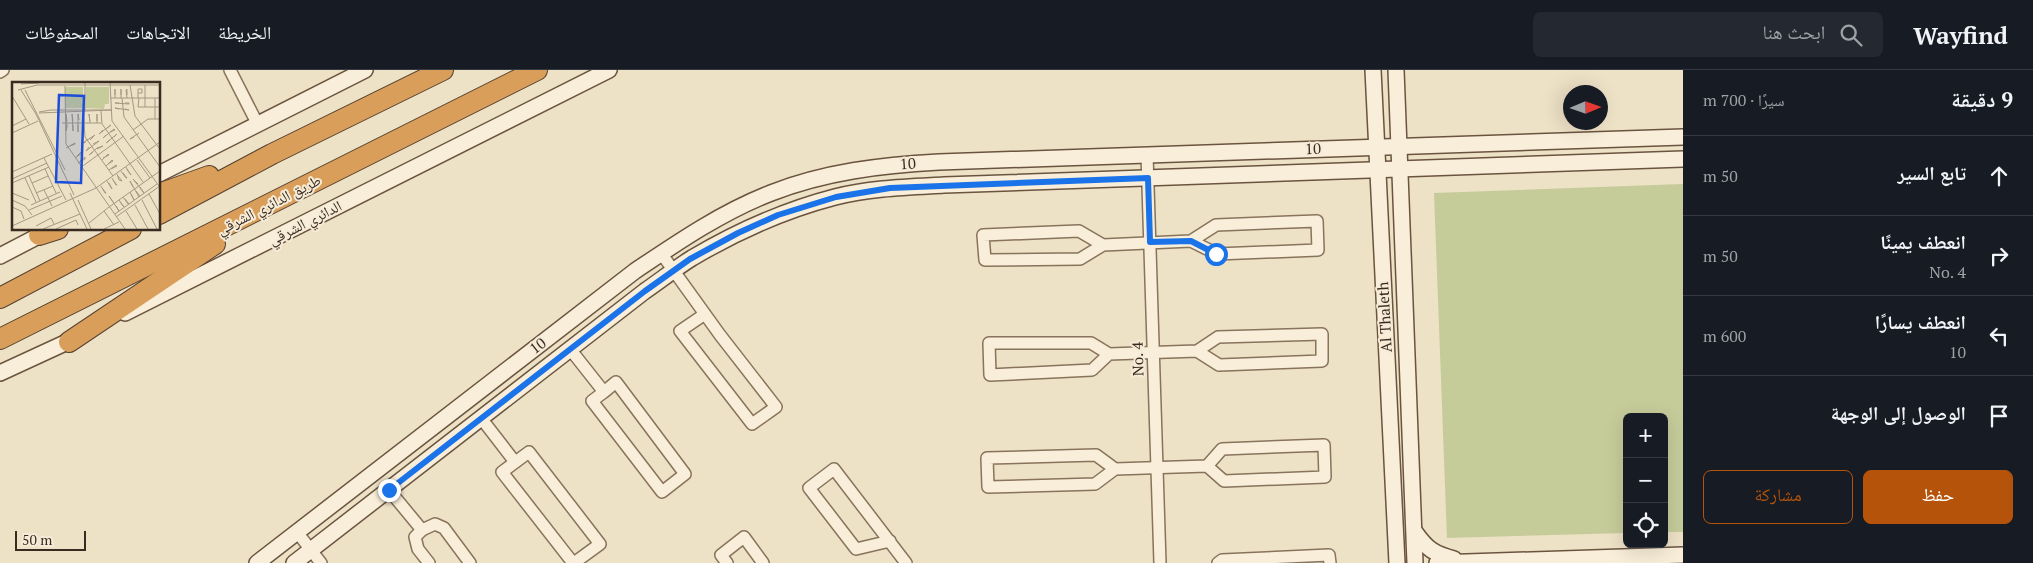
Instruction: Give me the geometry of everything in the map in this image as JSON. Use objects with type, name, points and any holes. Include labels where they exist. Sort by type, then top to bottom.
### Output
[{"type":"highway","points":[[160,213],[272,154],[443,70]]},
{"type":"highway","name":"طريق الدائري الشرقي","points":[[0,340],[537,70]]},
{"type":"highway","points":[[160,194],[272,154]]},
{"type":"highway","points":[[69,342],[282,199]]},
{"type":"highway","points":[[0,298],[129,230]]},
{"type":"street","points":[[230,70],[258,123]]},
{"type":"street","points":[[160,173],[365,70]]},
{"type":"street","name":"الدائري الشرقي","points":[[0,373],[69,342],[609,70]]},
{"type":"street","name":"Al Thaleth","points":[[1374,70],[1377,170],[1397,563]]},
{"type":"street","name":"Al Thaleth","points":[[1396,70],[1416,563]]},
{"type":"street","name":"10","points":[[257,563],[635,271],[661,253],[729,212],[771,193],[830,175],[887,165],[904,164],[1683,137]]},
{"type":"street","name":"No. 4","points":[[1147,155],[1160,563]]},
{"type":"street","name":"10","points":[[294,563],[570,349],[690,259],[738,233],[778,215],[836,197],[890,188],[1683,159]]},
{"type":"street","points":[[1103,245],[1079,230],[983,235],[985,260],[1080,258],[1103,245],[1150,242],[1191,241],[1216,254],[1318,250],[1317,222],[1216,225],[1191,241]]},
{"type":"street","points":[[0,256],[45,232]]},
{"type":"street","points":[[661,253],[776,407],[752,424],[680,331],[705,314]]},
{"type":"street","points":[[1109,354],[1092,370],[990,375],[989,343],[1090,343],[1109,354],[1153,353],[1197,351],[1218,337],[1322,334],[1322,361],[1219,365],[1197,351]]},
{"type":"street","points":[[570,349],[604,392]]},
{"type":"street","points":[[616,382],[685,474],[662,492],[592,401],[604,392],[616,382]]},
{"type":"street","points":[[481,418],[515,462]]},
{"type":"street","points":[[1115,469],[1096,455],[987,458],[988,487],[1096,484],[1115,469],[1207,466],[1224,481],[1325,477],[1324,445],[1222,449],[1207,466]]},
{"type":"street","points":[[529,452],[600,544],[573,563],[502,472],[515,462],[529,452]]},
{"type":"street","points":[[890,541],[856,549],[809,488],[834,469],[890,541],[906,563]]},
{"type":"street","points":[[389,490],[422,530]]},
{"type":"street","points":[[429,563],[418,549],[415,537],[422,530],[435,524],[444,528],[470,563]]},
{"type":"street","points":[[297,532],[321,563]]},
{"type":"street","points":[[1415,532],[1424,545],[1435,554],[1465,562]]},
{"type":"street","points":[[727,563],[721,555],[744,537],[764,563]]},
{"type":"street","points":[[1437,563],[1683,555]]},
{"type":"street","points":[[1218,563],[1222,560],[1330,556],[1330,563]]},
{"type":"green space","points":[[1683,184],[1683,532],[1668,532],[1668,413],[1623,413],[1623,533],[1447,538],[1434,193]]},
{"type":"route","points":[[389,490],[645,291],[690,259],[738,233],[778,215],[836,197],[890,188],[1148,178],[1150,242],[1191,241],[1216,254]]}]
